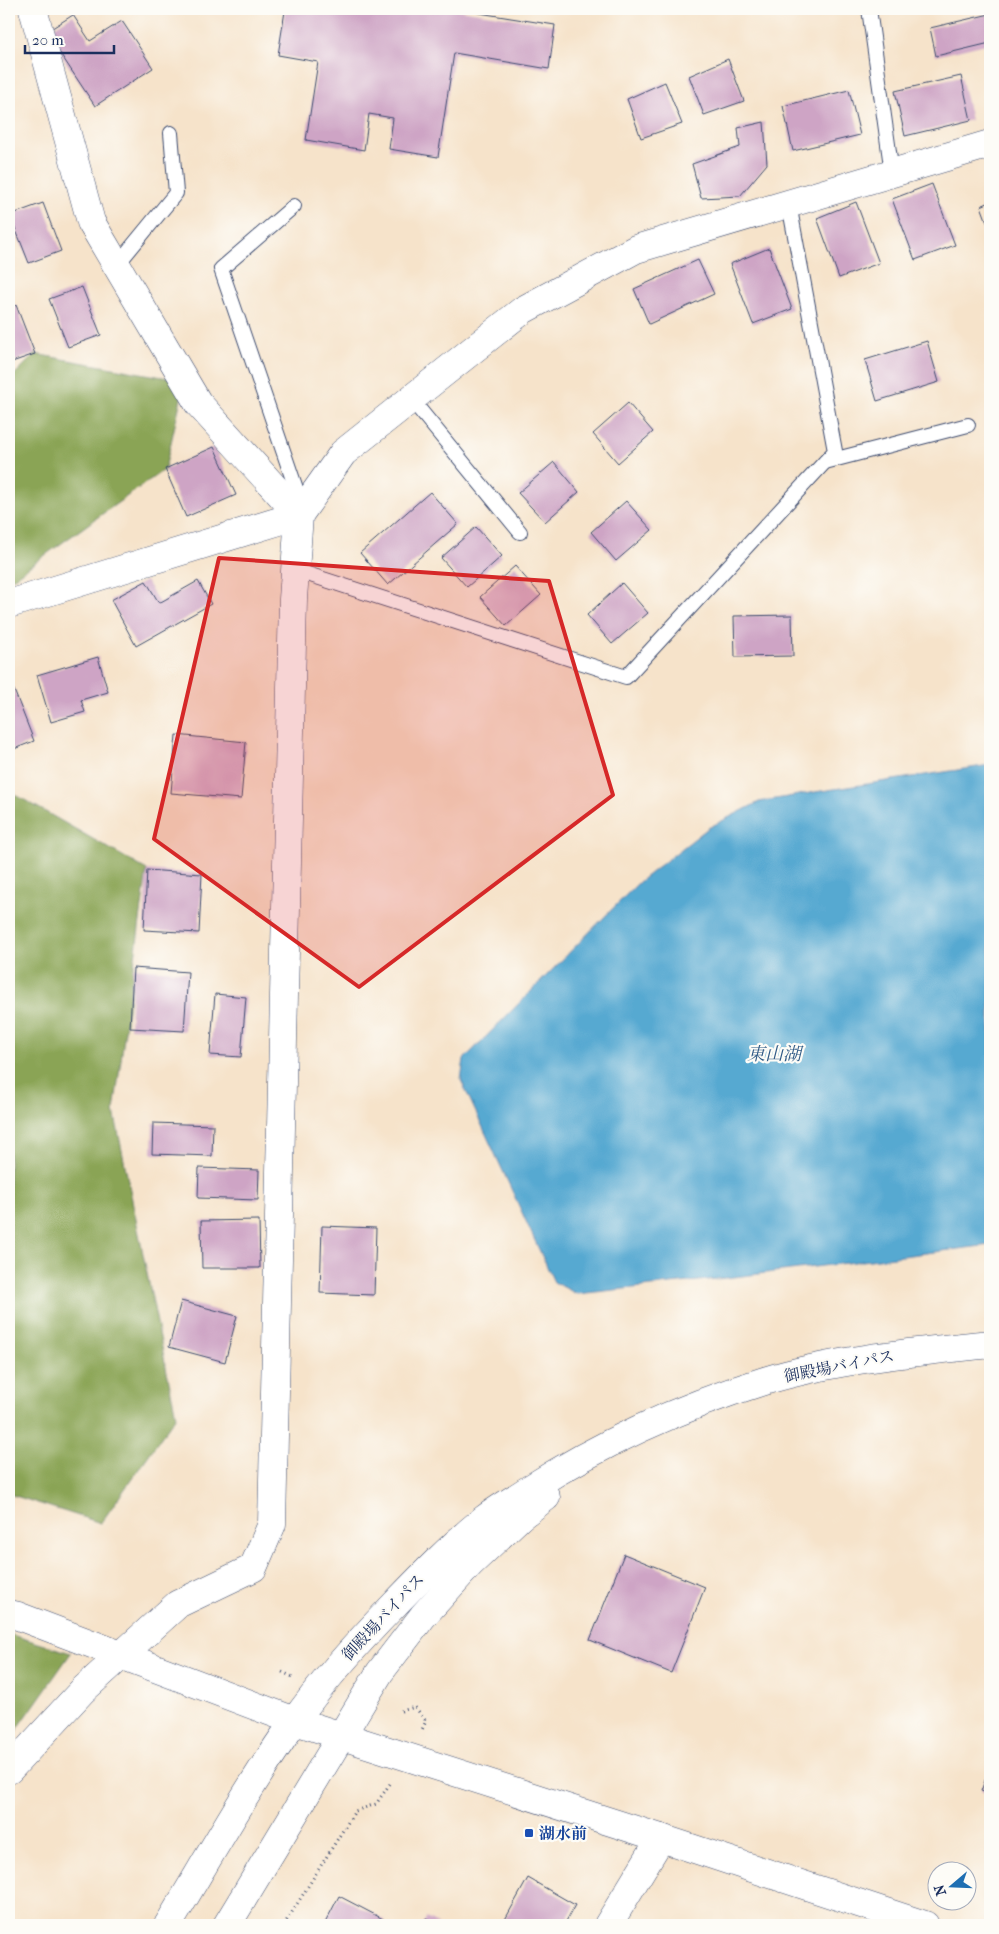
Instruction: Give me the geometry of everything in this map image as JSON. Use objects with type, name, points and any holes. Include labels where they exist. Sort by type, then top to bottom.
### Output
[{"type":"main road","points":[[33,9],[91,222],[198,403],[301,512]]},
{"type":"main road","points":[[9,1770],[83,1690],[178,1604],[253,1568],[272,1524],[292,619],[301,512],[343,454],[410,399],[524,310],[636,249],[990,144]]},
{"type":"main road","points":[[9,604],[301,512]]},
{"type":"main road","name":"御殿場バイパス","points":[[168,1925],[248,1790],[295,1721],[335,1669],[430,1568],[485,1518],[550,1476],[615,1440],[692,1406],[766,1381],[840,1364],[929,1350],[990,1344]]},
{"type":"main road","name":"御殿場バイパス","points":[[226,1925],[380,1672],[423,1616],[483,1552],[522,1516],[573,1476],[623,1444],[692,1406]]},
{"type":"main road","points":[[9,1614],[121,1654],[295,1721],[662,1838],[925,1925]]},
{"type":"main road","points":[[608,1925],[662,1838]]},
{"type":"lane","points":[[869,9],[892,173]]},
{"type":"lane","points":[[116,266],[176,193],[171,133]]},
{"type":"lane","points":[[295,570],[626,677],[835,451],[789,204]]},
{"type":"lane","points":[[294,206],[221,269],[301,512]]},
{"type":"lane","points":[[410,399],[520,532]]},
{"type":"lane","points":[[824,462],[968,425]]},
{"type":"path","points":[[401,1711],[415,1707],[426,1722],[418,1737]]},
{"type":"path","points":[[284,1925],[355,1811],[376,1804],[394,1778]]},
{"type":"highlighted area","points":[[219,558],[549,581],[613,795],[359,987],[154,839]]},
{"type":"green space","points":[[35,354],[185,381],[165,469],[9,581],[9,380]]},
{"type":"green space","points":[[9,791],[147,870],[114,1111],[176,1416],[101,1523],[9,1494]]},
{"type":"green space","points":[[9,1634],[71,1653],[9,1741]]},
{"type":"water","name":"東山湖","points":[[990,765],[990,1245],[726,1278],[577,1294],[554,1282],[461,1080],[464,1059],[639,882],[708,828],[759,802]]},
{"type":"building","points":[[279,9],[454,9],[555,25],[549,69],[454,53],[438,157],[389,149],[393,118],[369,114],[364,150],[306,140],[318,62],[278,55],[285,11]]},
{"type":"building","points":[[990,14],[990,43],[936,56],[930,28]]},
{"type":"building","points":[[73,15],[90,41],[122,21],[153,68],[95,106],[46,32]]},
{"type":"building","points":[[728,59],[744,101],[704,115],[689,76]]},
{"type":"building","points":[[961,76],[971,120],[905,136],[895,91]]},
{"type":"building","points":[[665,82],[682,124],[641,138],[627,99]]},
{"type":"building","points":[[849,90],[860,135],[793,151],[783,106]]},
{"type":"building","points":[[764,122],[767,164],[740,196],[701,198],[692,164],[740,147],[738,128]]},
{"type":"building","points":[[932,184],[955,245],[915,260],[892,199]]},
{"type":"building","points":[[856,202],[879,263],[839,278],[817,218]]},
{"type":"building","points":[[990,202],[990,230],[981,206]]},
{"type":"building","points":[[43,203],[61,251],[29,263],[10,215]]},
{"type":"building","points":[[769,248],[792,309],[753,324],[730,264]]},
{"type":"building","points":[[698,260],[714,294],[649,324],[634,289]]},
{"type":"building","points":[[82,287],[101,335],[68,347],[49,299]]},
{"type":"building","points":[[16,305],[35,354],[9,363],[9,308]]},
{"type":"building","points":[[927,341],[939,382],[877,401],[865,360]]},
{"type":"building","points":[[628,403],[653,432],[618,463],[593,434]]},
{"type":"building","points":[[214,447],[236,495],[186,517],[165,469]]},
{"type":"building","points":[[554,462],[579,492],[545,522],[518,493]]},
{"type":"building","points":[[430,492],[458,524],[388,585],[360,553]]},
{"type":"building","points":[[626,501],[652,530],[616,561],[591,532]]},
{"type":"building","points":[[476,527],[502,556],[467,587],[441,558]]},
{"type":"building","points":[[515,566],[541,595],[506,626],[480,597]]},
{"type":"building","points":[[146,581],[159,603],[198,581],[211,604],[136,646],[111,600]]},
{"type":"building","points":[[622,583],[648,613],[612,644],[587,615]]},
{"type":"building","points":[[792,615],[793,656],[735,657],[734,616]]},
{"type":"building","points":[[98,657],[108,692],[81,700],[85,712],[51,722],[37,675]]},
{"type":"building","points":[[12,685],[34,741],[9,751],[9,686]]},
{"type":"building","points":[[176,735],[246,742],[241,799],[171,793]]},
{"type":"building","points":[[147,870],[202,874],[199,933],[144,930]]},
{"type":"building","points":[[133,968],[188,972],[184,1031],[130,1028]]},
{"type":"building","points":[[215,994],[246,997],[241,1057],[210,1055]]},
{"type":"building","points":[[153,1123],[213,1125],[212,1156],[152,1154]]},
{"type":"building","points":[[199,1168],[259,1170],[258,1200],[198,1198]]},
{"type":"building","points":[[259,1220],[260,1268],[202,1268],[201,1221]]},
{"type":"building","points":[[322,1226],[376,1228],[374,1295],[320,1293]]},
{"type":"building","points":[[181,1301],[237,1316],[225,1362],[169,1347]]},
{"type":"building","points":[[624,1554],[705,1587],[671,1673],[590,1640]]},
{"type":"building","points":[[990,1767],[990,1794],[981,1791]]},
{"type":"building","points":[[528,1878],[575,1905],[564,1925],[502,1925]]},
{"type":"building","points":[[339,1896],[385,1920],[382,1925],[324,1925]]},
{"type":"building","points":[[426,1918],[439,1925],[423,1925]]},
{"type":"place","name":"湖水前","points":[[529,1833]]}]
